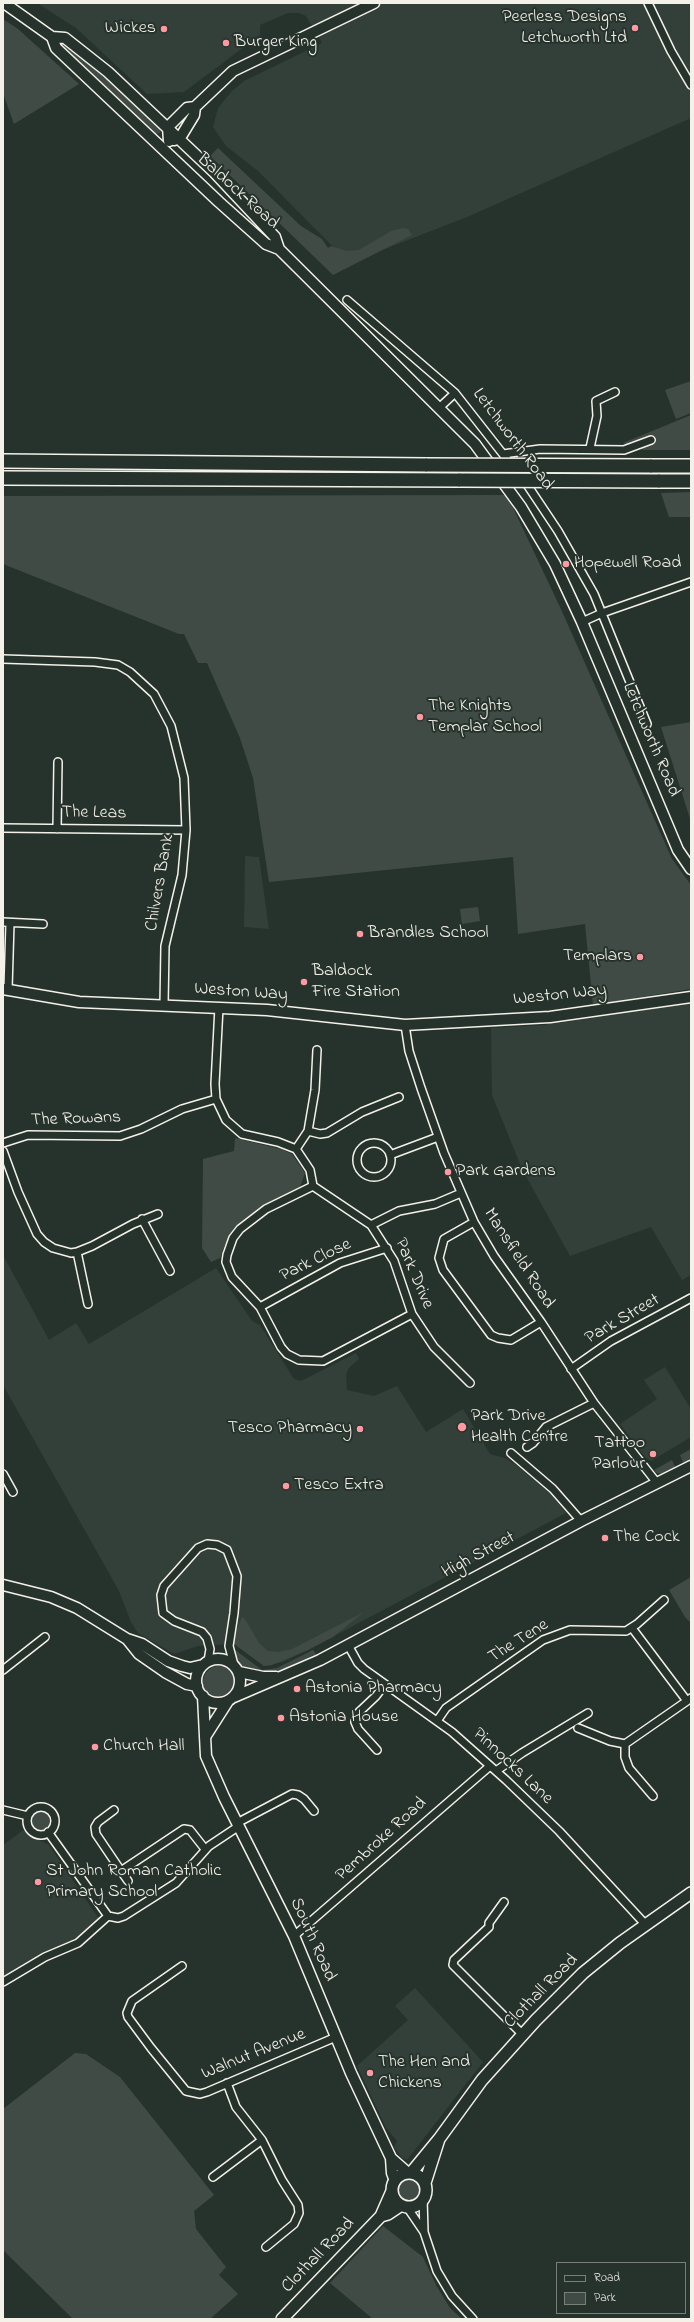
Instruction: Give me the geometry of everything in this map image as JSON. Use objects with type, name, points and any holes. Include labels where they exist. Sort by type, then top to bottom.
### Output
[{"type":"highway","points":[[3,461],[691,466]]},
{"type":"highway","points":[[3,478],[691,481]]},
{"type":"main road","name":"Baldock Road","points":[[4,3],[52,37],[65,38],[108,72],[180,138],[214,172],[275,237],[279,249]]},
{"type":"main road","points":[[195,107],[194,115],[180,138],[166,144],[168,127],[187,108],[195,107],[233,71],[374,3]]},
{"type":"main road","name":"Baldock Road","points":[[52,37],[56,48],[166,144],[266,244],[279,249]]},
{"type":"main road","name":"Letchworth Road","points":[[279,249],[373,344],[440,407],[475,444],[521,507],[555,564],[582,622],[678,850],[691,869]]},
{"type":"main road","name":"Weston Way","points":[[6,989],[79,1002],[219,1007],[405,1025],[550,1017],[691,996]]},
{"type":"main road","name":"High Street","points":[[231,1699],[284,1676],[348,1645],[581,1522],[691,1466]]},
{"type":"main road","points":[[3,1585],[50,1597],[77,1608],[127,1639],[142,1644],[168,1661],[190,1668],[222,1659],[236,1669],[240,1681],[231,1699],[205,1737]]},
{"type":"main road","points":[[127,1639],[139,1654],[165,1672],[187,1684],[197,1686]]},
{"type":"main road","points":[[205,1663],[196,1679],[197,1686],[202,1696],[214,1702],[231,1699]]},
{"type":"main road","name":"High Street","points":[[236,1669],[263,1678],[284,1676]]},
{"type":"main road","name":"South Road","points":[[202,1696],[206,1756],[294,1936],[336,2037],[391,2158],[394,2186]]},
{"type":"main road","name":"Clothall Road","points":[[409,2173],[439,2139],[482,2080],[522,2034],[583,1973],[645,1924],[691,1893]]},
{"type":"main road","name":"Clothall Road","points":[[425,2183],[439,2139]]},
{"type":"main road","name":"South Road","points":[[391,2158],[409,2173]]},
{"type":"main road","points":[[409,2173],[425,2183],[423,2198],[416,2204],[404,2207],[394,2198],[394,2186],[398,2176],[409,2173]]},
{"type":"main road","name":"Clothall Road","points":[[282,2319],[380,2216],[394,2186]]},
{"type":"main road","name":"Clothall Road","points":[[380,2216],[404,2207]]},
{"type":"street","points":[[648,3],[671,51],[691,85]]},
{"type":"street","name":"Letchworth Road","points":[[347,300],[455,393],[503,454],[558,531],[586,579],[602,613],[647,724]]},
{"type":"street","points":[[590,448],[596,416],[596,401],[615,392]]},
{"type":"street","name":"Letchworth Road","points":[[440,407],[455,393]]},
{"type":"street","points":[[503,454],[540,448],[624,450],[651,440]]},
{"type":"street","points":[[582,622],[602,613],[691,582]]},
{"type":"street","name":"Chilvers Bank","points":[[3,659],[95,662],[118,665],[126,669],[144,684],[161,706],[171,726],[184,778],[186,830],[182,875],[166,946],[164,1005]]},
{"type":"street","points":[[57,829],[58,762]]},
{"type":"street","name":"The Leas","points":[[3,828],[186,830]]},
{"type":"street","points":[[6,989],[7,923],[43,924]]},
{"type":"street","points":[[219,1007],[215,1084],[216,1099],[226,1120],[237,1132],[278,1142],[296,1149],[310,1170],[313,1186],[261,1213],[240,1229],[229,1248],[226,1262],[232,1277],[260,1307],[281,1347],[292,1357],[305,1361],[323,1360],[332,1357],[412,1314]]},
{"type":"street","name":"Mansfield Road","points":[[405,1025],[409,1051],[438,1137],[474,1222],[494,1256],[541,1322],[594,1403],[657,1483]]},
{"type":"street","points":[[296,1149],[308,1131],[315,1090],[317,1050]]},
{"type":"street","points":[[308,1131],[320,1134],[327,1133],[362,1112],[399,1097]]},
{"type":"street","name":"The Rowans","points":[[3,1143],[28,1135],[120,1136],[141,1129],[182,1109],[216,1099]]},
{"type":"street","points":[[390,1155],[438,1137]]},
{"type":"street","points":[[369,1144],[381,1144],[390,1155],[390,1166],[380,1176],[369,1176],[361,1170],[358,1165],[358,1154],[369,1144]]},
{"type":"street","points":[[3,1150],[18,1192],[37,1234],[44,1242],[53,1248],[71,1253],[77,1252],[142,1219],[158,1214]]},
{"type":"street","name":"Park Drive","points":[[313,1186],[372,1225],[394,1261],[412,1314],[434,1348],[470,1383]]},
{"type":"street","points":[[372,1225],[399,1211],[431,1205],[461,1193]]},
{"type":"street","points":[[142,1219],[170,1272]]},
{"type":"street","points":[[474,1222],[444,1239],[439,1258],[443,1270],[491,1335],[498,1338],[511,1340],[541,1322]]},
{"type":"street","name":"Park Close","points":[[260,1307],[336,1265],[387,1248]]},
{"type":"street","points":[[77,1252],[88,1304]]},
{"type":"street","name":"Park Street","points":[[571,1369],[611,1341],[691,1298]]},
{"type":"street","points":[[527,1447],[533,1443],[546,1427],[594,1403]]},
{"type":"street","points":[[511,1452],[553,1489],[581,1522]]},
{"type":"street","points":[[3,1474],[13,1492]]},
{"type":"street","points":[[205,1663],[210,1649],[207,1638],[202,1632],[174,1621],[163,1613],[161,1595],[164,1586],[198,1548],[207,1544],[217,1545],[228,1550],[237,1576],[234,1613],[229,1646],[236,1669]]},
{"type":"street","name":"The Tene","points":[[437,1721],[446,1708],[543,1640],[570,1630],[615,1633],[632,1628],[664,1600]]},
{"type":"street","points":[[578,1728],[625,1744],[689,1700],[632,1628]]},
{"type":"street","points":[[3,1670],[46,1637]]},
{"type":"street","name":"Pinnocks Lane","points":[[348,1645],[358,1663],[437,1721],[465,1743],[496,1771],[559,1831],[645,1924]]},
{"type":"street","points":[[377,1750],[358,1729],[355,1722],[357,1714],[376,1696],[385,1684]]},
{"type":"street","points":[[496,1771],[522,1752],[588,1713]]},
{"type":"street","points":[[625,1744],[625,1757],[629,1768],[653,1796]]},
{"type":"street","name":"Pembroke Road","points":[[294,1936],[490,1766]]},
{"type":"street","points":[[48,1832],[108,1916],[118,1918],[124,1916],[176,1883],[205,1849],[238,1824],[292,1794],[298,1795],[304,1799],[314,1811]]},
{"type":"street","points":[[37,1808],[50,1810],[54,1818],[54,1823],[48,1832],[42,1834],[32,1831],[28,1826],[28,1816],[37,1808]]},
{"type":"street","points":[[3,1810],[28,1816]]},
{"type":"street","points":[[114,1810],[98,1822],[95,1827],[96,1834],[128,1881]]},
{"type":"street","points":[[121,1871],[184,1829],[190,1830],[205,1849]]},
{"type":"street","points":[[504,1902],[488,1923],[489,1927],[454,1961],[452,1965],[522,2034]]},
{"type":"street","points":[[3,1982],[45,1957],[65,1949],[87,1937],[108,1916]]},
{"type":"street","name":"Walnut Avenue","points":[[182,1966],[132,2002],[127,2009],[128,2017],[168,2070],[186,2091],[200,2094],[336,2037]]},
{"type":"street","points":[[227,2083],[236,2107],[262,2140],[299,2209],[294,2224],[266,2247]]},
{"type":"street","points":[[213,2177],[262,2140]]},
{"type":"street","points":[[423,2198],[424,2232],[437,2271],[444,2284],[472,2319]]},
{"type":"street","points":[[404,2207],[424,2232]]},
{"type":"shaded area","points":[[37,3],[691,3],[691,118],[467,217],[349,263],[258,171],[226,146],[213,127],[218,108],[232,91],[244,81],[322,43],[306,16],[299,13],[288,13],[260,25],[260,35],[184,92],[147,94],[76,28]]},
{"type":"shaded area","points":[[245,856],[259,857],[269,929],[244,927]]},
{"type":"shaded area","points":[[691,1003],[691,1275],[682,1280],[651,1227],[570,1256],[522,1169],[492,1095],[491,1028],[547,1025],[546,1021],[559,1020],[558,1023]]},
{"type":"shaded area","points":[[3,1255],[49,1340],[76,1323],[89,1344],[216,1268],[252,1321],[260,1325],[294,1379],[301,1381],[356,1353],[359,1359],[348,1369],[346,1375],[347,1390],[374,1396],[397,1386],[426,1432],[463,1409],[490,1454],[505,1458],[515,1464],[552,1495],[566,1513],[283,1662],[264,1666],[234,1644],[198,1646],[174,1654],[138,1633],[131,1622],[119,1591],[3,1385]]},
{"type":"shaded area","points":[[665,1367],[691,1409],[691,1437],[651,1461],[646,1458],[620,1424],[657,1399],[644,1380]]},
{"type":"shaded area","name":"St John Roman Catholic Primary School","points":[[25,1829],[31,1836],[49,1845],[99,1919],[81,1936],[28,1961],[3,1978],[3,1845]]},
{"type":"shaded area","points":[[415,1988],[483,2062],[407,2160],[402,2158],[394,2147],[397,2141],[386,2128],[357,2066],[408,2020],[395,2006]]},
{"type":"green space","points":[[3,19],[18,29],[79,84],[14,124],[3,93]]},
{"type":"green space","points":[[61,43],[97,68],[160,127],[160,133],[155,134],[133,115],[60,46]]},
{"type":"green space","points":[[218,148],[301,226],[322,239],[328,248],[331,246],[347,251],[359,250],[391,231],[403,228],[408,229],[412,235],[333,275],[210,156]]},
{"type":"green space","points":[[691,381],[691,413],[676,419],[665,390]]},
{"type":"green space","points":[[691,415],[691,450],[644,450],[623,443]]},
{"type":"green space","points":[[691,492],[691,517],[669,517],[661,493]]},
{"type":"green space","name":"The Knights Templar School","points":[[507,495],[560,607],[672,859],[691,885],[691,989],[593,1005],[585,924],[518,934],[513,857],[269,882],[253,778],[240,738],[207,663],[198,663],[184,634],[179,634],[3,564],[3,496]]},
{"type":"green space","points":[[691,722],[691,822],[661,727]]},
{"type":"green space","points":[[478,907],[480,921],[462,924],[460,909]]},
{"type":"green space","points":[[235,1138],[281,1149],[292,1154],[305,1173],[300,1187],[234,1228],[220,1258],[211,1262],[202,1248],[203,1159],[234,1151]]},
{"type":"green space","points":[[691,1449],[691,1462],[684,1465],[680,1455]]},
{"type":"green space","points":[[672,1460],[676,1469],[663,1475],[654,1470]]},
{"type":"green space","points":[[691,1577],[691,1623],[685,1617],[669,1590]]},
{"type":"green space","points":[[364,1612],[333,1637],[308,1650],[272,1665],[264,1666],[234,1644],[234,1637],[242,1617],[245,1619],[259,1643],[268,1651],[278,1652],[292,1649]]},
{"type":"green space","points":[[234,1649],[262,1670],[277,1668],[313,1650],[316,1654],[284,1669],[268,1673],[247,1671],[235,1658]]},
{"type":"green space","points":[[216,1666],[222,1666],[231,1670],[235,1682],[231,1694],[222,1698],[216,1698],[207,1694],[203,1685],[203,1679],[207,1670]]},
{"type":"green space","points":[[40,1810],[47,1813],[50,1820],[47,1827],[40,1830],[33,1827],[30,1820],[33,1813]]},
{"type":"green space","points":[[75,2053],[86,2054],[120,2077],[214,2195],[194,2211],[196,2229],[226,2267],[219,2275],[238,2294],[210,2319],[73,2319],[3,2250],[3,2109]]},
{"type":"green space","points":[[408,2178],[416,2182],[420,2190],[416,2198],[408,2202],[400,2198],[396,2190],[400,2182]]},
{"type":"green space","points":[[383,2226],[423,2257],[436,2285],[450,2308],[462,2319],[373,2319],[330,2283]]},
{"type":"place","name":"Peerless Designs Letchworth Ltd","points":[[635,28]]},
{"type":"place","name":"Wickes","points":[[164,29]]},
{"type":"place","name":"Burger King","points":[[226,43]]},
{"type":"place","name":"Hopewell Road","points":[[566,564]]},
{"type":"place","name":"The Knights Templar School","points":[[420,717]]},
{"type":"place","name":"Brandles School","points":[[360,934]]},
{"type":"place","name":"Templars","points":[[640,957]]},
{"type":"place","name":"Baldock Fire Station","points":[[304,982]]},
{"type":"place","name":"Park Gardens","points":[[448,1172]]},
{"type":"place","name":"Park Drive Health Centre","points":[[462,1427]]},
{"type":"place","name":"Tesco Pharmacy","points":[[360,1429]]},
{"type":"place","name":"Tattoo Parlour","points":[[653,1454]]},
{"type":"place","name":"Tesco Extra","points":[[286,1486]]},
{"type":"place","name":"The Cock","points":[[605,1538]]},
{"type":"place","name":"Astonia Pharmacy","points":[[297,1689]]},
{"type":"place","name":"Astonia House","points":[[281,1718]]},
{"type":"place","name":"Church Hall","points":[[95,1747]]},
{"type":"place","name":"St John Roman Catholic Primary School","points":[[38,1882]]},
{"type":"place","name":"The Hen and Chickens","points":[[370,2073]]}]
